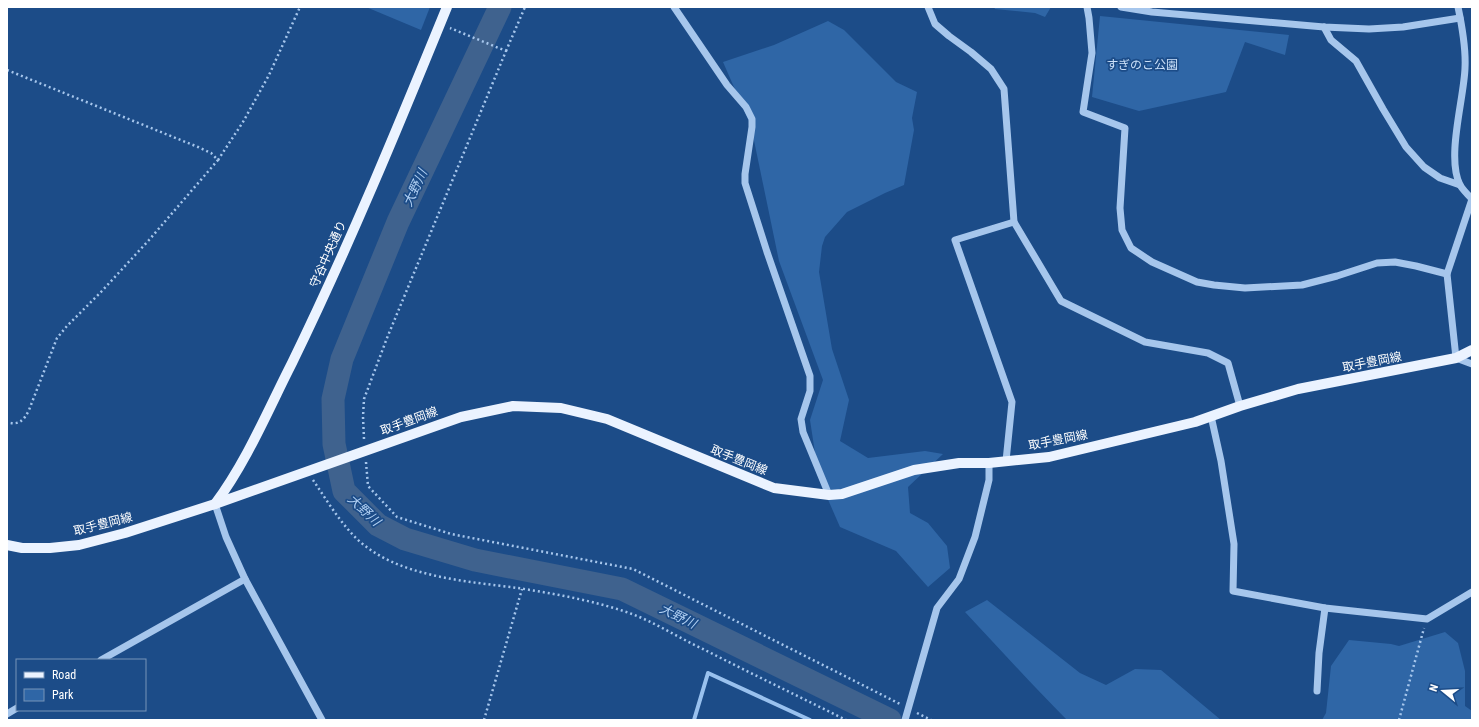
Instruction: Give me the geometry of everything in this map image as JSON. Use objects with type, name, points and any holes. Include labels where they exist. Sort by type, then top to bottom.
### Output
[{"type":"main road","name":"守谷中央通り","points":[[215,504],[234,476],[257,433],[320,306],[373,187],[447,7]]},
{"type":"main road","name":"取手豊岡線","points":[[7,545],[22,548],[50,548],[79,545],[125,533],[215,504],[461,417],[512,406],[561,408],[607,419],[774,488],[829,495],[842,494],[914,470],[959,463],[989,463],[1049,457],[1195,422],[1240,406],[1298,389],[1456,358],[1472,350]]},
{"type":"street","points":[[674,7],[674,10],[727,85],[746,107],[752,119],[745,183],[766,252],[810,376],[810,391],[801,419],[803,432],[829,495]]},
{"type":"street","points":[[928,7],[935,24],[991,69],[1004,88],[1014,222],[1061,301],[1145,342],[1208,353],[1228,363],[1240,406]]},
{"type":"street","points":[[1087,7],[1090,18],[1092,53],[1083,112],[1125,128],[1120,208],[1122,230],[1130,248],[1152,262],[1197,282],[1214,286],[1246,288],[1302,285],[1337,276],[1377,263],[1395,262],[1447,274]]},
{"type":"street","points":[[1120,7],[1152,12],[1324,27],[1403,27],[1460,18]]},
{"type":"street","points":[[1458,7],[1465,67],[1456,129],[1456,171],[1460,185],[1472,199],[1447,274],[1456,358],[1472,364]]},
{"type":"street","points":[[1324,27],[1331,40],[1356,61],[1406,147],[1424,167],[1440,178],[1460,185]]},
{"type":"street","points":[[1006,461],[1012,402],[955,240],[1014,222]]},
{"type":"street","points":[[1211,416],[1221,461],[1234,544],[1233,590],[1325,608],[1427,619],[1472,592]]},
{"type":"street","points":[[905,720],[937,608],[959,579],[975,537],[989,480],[989,463]]},
{"type":"street","points":[[215,504],[226,537],[245,579],[322,720]]},
{"type":"street","points":[[103,659],[245,579]]},
{"type":"street","points":[[1317,691],[1319,653],[1325,608]]},
{"type":"street","points":[[7,714],[16,709]]},
{"type":"path","points":[[7,422],[14,424],[25,418],[57,338],[149,240],[218,160],[244,122],[269,75],[300,7]]},
{"type":"path","points":[[525,7],[390,331],[364,399],[363,417],[368,486],[397,516],[451,534],[633,569],[931,720]]},
{"type":"path","points":[[440,24],[506,51]]},
{"type":"path","points":[[7,70],[198,147],[210,153],[218,160]]},
{"type":"path","points":[[307,471],[341,520],[356,538],[385,558],[425,573],[588,601],[633,615],[846,720]]},
{"type":"path","points":[[484,720],[522,589]]},
{"type":"path","points":[[1399,720],[1427,619]]},
{"type":"green space","points":[[366,7],[430,7],[421,30]]},
{"type":"green space","points":[[994,7],[1051,7],[1045,17],[1035,13],[995,9]]},
{"type":"green space","name":"すぎのこ公園","points":[[1100,16],[1289,35],[1285,55],[1245,42],[1226,92],[1139,111],[1092,97]]},
{"type":"green space","points":[[828,21],[844,30],[896,82],[917,92],[912,118],[914,130],[904,185],[847,212],[825,237],[822,246],[819,272],[832,349],[849,400],[840,441],[868,458],[925,451],[943,454],[908,487],[910,513],[928,523],[947,546],[950,568],[928,587],[896,551],[840,527],[819,479],[810,420],[823,380],[779,261],[751,126],[723,62],[774,45]]},
{"type":"green space","points":[[987,600],[1080,673],[1106,685],[1135,669],[1161,670],[1221,720],[1067,720],[965,612]]},
{"type":"green space","points":[[1445,632],[1458,643],[1465,671],[1465,706],[1472,711],[1472,720],[1322,720],[1326,713],[1331,666],[1349,640],[1399,646]]},
{"type":"waterway","name":"大野川","points":[[500,7],[398,222],[342,359],[333,399],[334,444],[344,491],[378,525],[405,539],[475,560],[622,589],[890,720]]},
{"type":"waterway","points":[[694,720],[708,673],[810,720]]}]
